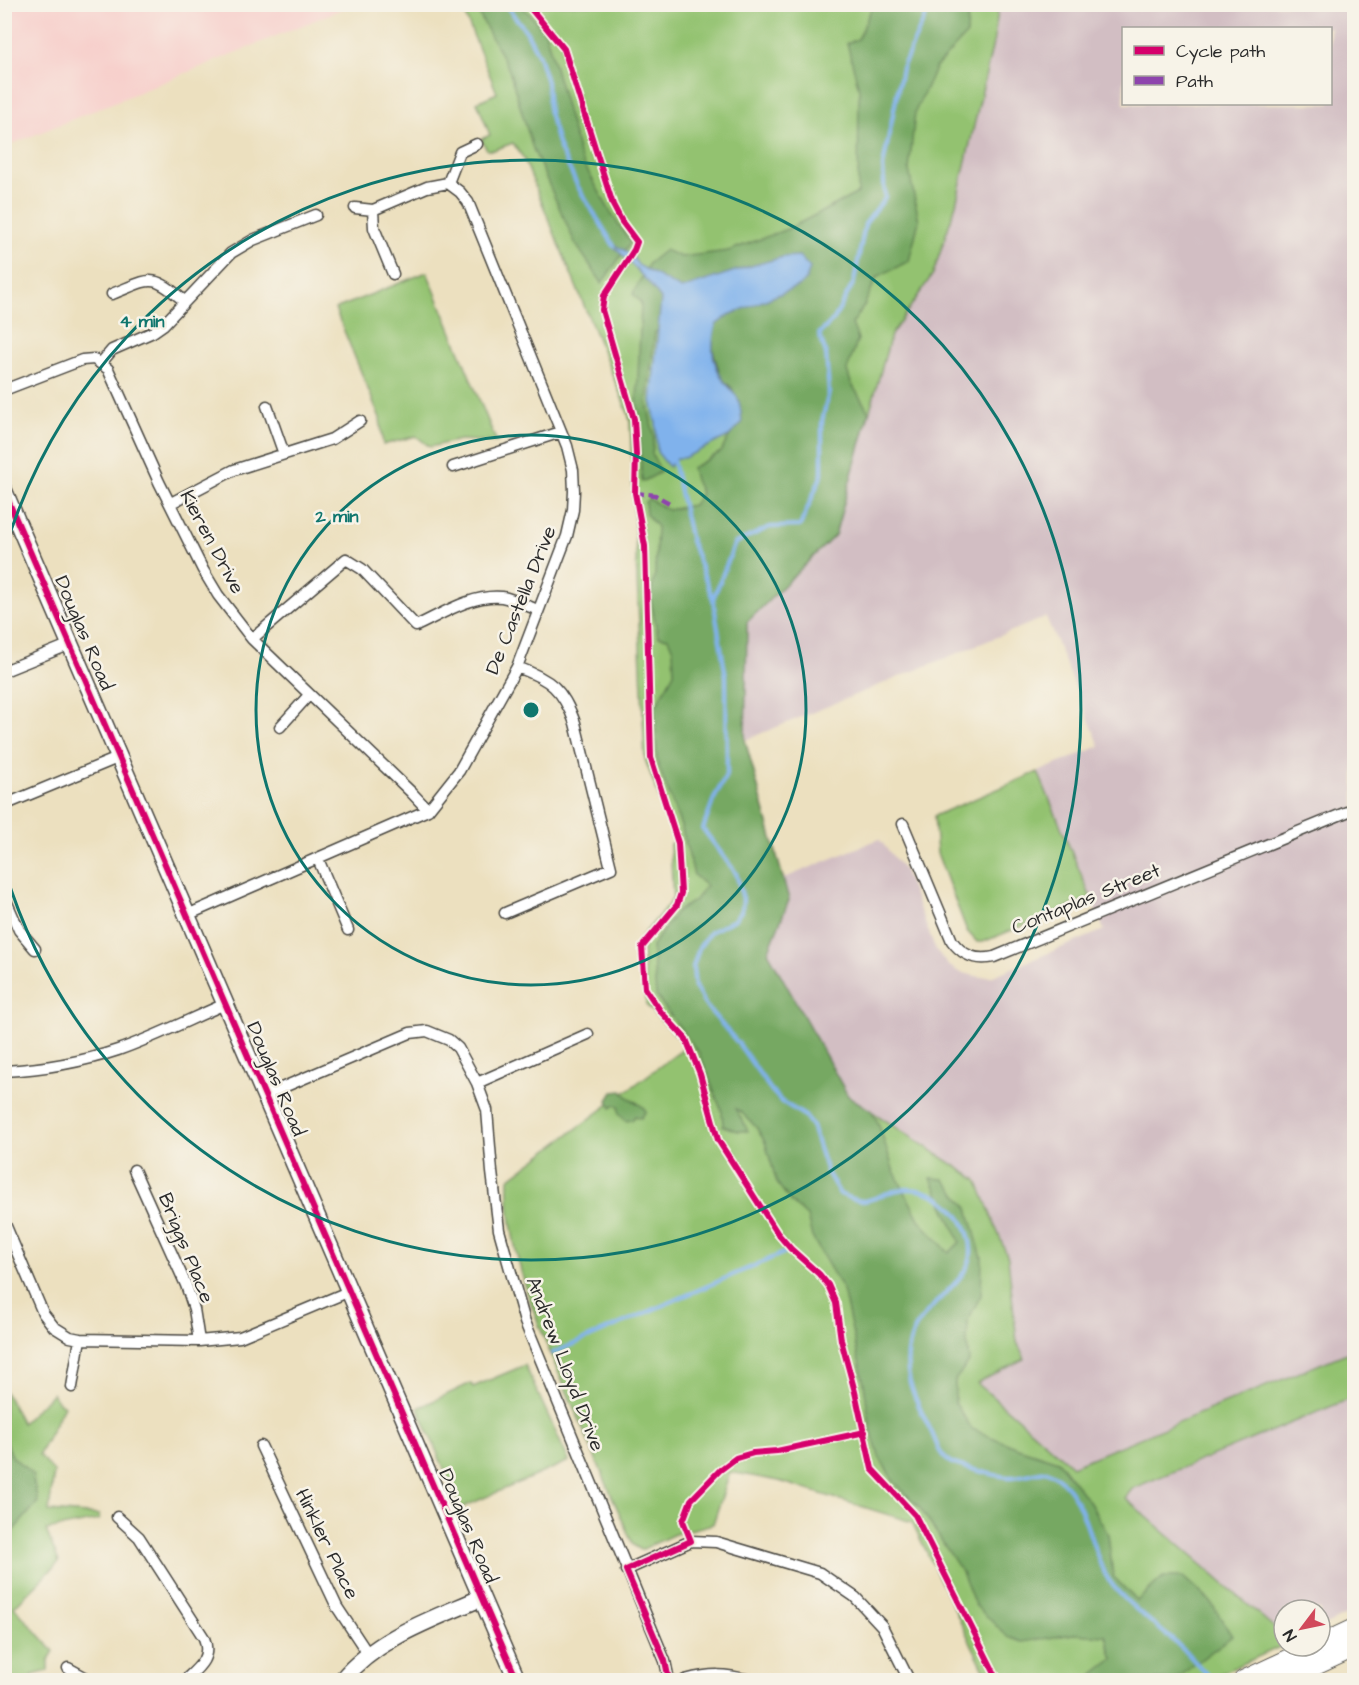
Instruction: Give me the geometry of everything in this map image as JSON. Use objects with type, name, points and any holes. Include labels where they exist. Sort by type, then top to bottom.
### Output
[{"type":"main road","points":[[1332,1638],[1354,1628]]},
{"type":"main road","points":[[1285,1680],[1354,1648]]},
{"type":"main road","points":[[1243,1680],[1290,1658]]},
{"type":"street","points":[[355,208],[374,210],[427,187],[448,183],[460,152],[477,144]]},
{"type":"street","name":"De Castella Drive","points":[[187,915],[428,810],[459,771],[517,667],[567,536],[573,510],[573,470],[561,432],[468,202],[448,183]]},
{"type":"street","points":[[374,210],[375,231],[393,273]]},
{"type":"street","points":[[4,390],[82,360],[94,359],[101,363],[112,350],[153,332],[163,325],[236,250],[253,240],[316,215]]},
{"type":"street","points":[[112,294],[142,282],[157,281],[167,286],[184,301]]},
{"type":"street","name":"Kieren Drive","points":[[101,363],[112,376],[159,483],[218,595],[252,639],[428,810]]},
{"type":"street","points":[[267,406],[284,454]]},
{"type":"street","points":[[171,503],[234,470],[332,439],[360,421]]},
{"type":"street","points":[[453,467],[561,432]]},
{"type":"street","name":"Douglas Road","points":[[4,491],[10,520],[71,644],[517,1680]]},
{"type":"street","points":[[252,639],[346,559],[362,569],[416,626],[468,602],[490,597],[504,597],[538,610]]},
{"type":"street","points":[[4,671],[71,644]]},
{"type":"street","points":[[505,913],[611,868],[569,707],[558,689],[540,676],[517,667]]},
{"type":"street","points":[[280,727],[309,695]]},
{"type":"street","points":[[4,805],[120,757]]},
{"type":"street","name":"Contaplas Street","points":[[903,824],[952,941],[966,955],[982,959],[994,957],[1354,809]]},
{"type":"street","points":[[318,859],[348,930]]},
{"type":"street","points":[[4,896],[19,930],[35,949]]},
{"type":"street","points":[[4,1071],[76,1061],[109,1053],[225,1004]]},
{"type":"street","name":"Andrew Lloyd Drive","points":[[265,1095],[418,1031],[428,1031],[449,1040],[461,1054],[477,1083],[487,1110],[499,1230],[525,1323],[665,1661],[669,1680]]},
{"type":"street","points":[[477,1083],[588,1034]]},
{"type":"street","name":"Briggs Place","points":[[134,1170],[186,1285],[194,1309],[199,1341]]},
{"type":"street","points":[[5,1224],[43,1313],[54,1327],[70,1337],[80,1339],[199,1341],[240,1337],[350,1291]]},
{"type":"street","points":[[72,1387],[80,1339]]},
{"type":"street","name":"Hinkler Place","points":[[261,1446],[337,1607],[368,1654]]},
{"type":"street","points":[[117,1517],[139,1537],[204,1638],[207,1649],[204,1660],[185,1680]]},
{"type":"street","points":[[626,1570],[691,1541],[716,1542],[820,1573],[855,1597],[882,1626],[909,1680]]},
{"type":"street","points":[[342,1680],[368,1654],[400,1634],[481,1598]]},
{"type":"street","points":[[68,1668],[90,1680]]},
{"type":"street","points":[[685,1680],[708,1674],[751,1680]]},
{"type":"shaded area","points":[[5,5],[352,5],[5,147]]},
{"type":"shaded area","points":[[999,5],[1354,5],[1354,1350],[1072,1466],[976,1383],[1025,1359],[1017,1342],[1008,1258],[978,1180],[848,1096],[768,952],[789,900],[782,879],[879,839],[904,870],[936,950],[948,965],[959,972],[980,977],[993,976],[1104,930],[1038,772],[1100,746],[1046,617],[745,740],[747,622],[835,535],[891,334],[933,274],[956,204],[994,39]]},
{"type":"shaded area","points":[[1354,1397],[1354,1611],[1332,1622],[1332,1598],[1272,1598],[1272,1626],[1124,1498],[1133,1488]]},
{"type":"green space","points":[[461,5],[999,5],[994,39],[956,204],[933,274],[891,335],[835,535],[747,622],[745,740],[789,900],[768,952],[848,1096],[977,1180],[1008,1258],[1017,1342],[1025,1359],[977,1383],[1072,1466],[1354,1350],[1354,1397],[1133,1488],[1125,1498],[1272,1626],[1272,1650],[1207,1680],[989,1680],[912,1522],[779,1481],[730,1472],[713,1524],[675,1534],[641,1550],[633,1545],[528,1295],[513,1237],[509,1207],[509,1179],[687,1046],[646,1005],[642,936],[673,899],[670,844],[675,841],[645,759],[630,421],[524,159],[513,143],[494,150],[487,150],[481,139],[490,135],[477,102],[497,93]]},
{"type":"green space","points":[[474,5],[521,5],[545,31],[580,157],[612,215],[631,242],[602,283],[575,243],[533,149],[509,70]]},
{"type":"green space","points":[[873,5],[978,5],[968,11],[967,34],[936,67],[915,112],[909,170],[919,221],[909,261],[877,277],[864,306],[852,324],[858,339],[847,370],[851,383],[869,412],[835,535],[747,622],[745,740],[789,900],[768,952],[848,1096],[872,1111],[879,1125],[893,1169],[920,1221],[949,1253],[960,1242],[931,1178],[944,1179],[968,1208],[982,1258],[981,1295],[968,1320],[969,1362],[955,1380],[955,1403],[972,1429],[1058,1461],[1090,1503],[1108,1534],[1113,1576],[1137,1601],[1163,1577],[1183,1577],[1210,1601],[1232,1636],[1174,1680],[1086,1680],[1113,1659],[1106,1636],[1074,1634],[1022,1642],[1008,1637],[975,1605],[962,1572],[920,1508],[894,1482],[879,1457],[870,1426],[864,1384],[843,1290],[812,1237],[807,1216],[791,1202],[777,1183],[765,1142],[756,1127],[736,1109],[748,1131],[738,1131],[723,1126],[722,1112],[699,1053],[656,996],[652,946],[676,912],[694,901],[706,886],[694,875],[682,829],[657,762],[654,709],[674,673],[673,650],[668,638],[658,636],[650,597],[655,574],[657,527],[646,514],[645,502],[649,499],[668,510],[693,505],[701,493],[692,468],[721,452],[729,436],[742,423],[732,388],[721,378],[711,343],[682,329],[655,332],[647,401],[654,437],[652,454],[661,472],[642,482],[637,403],[641,303],[633,294],[649,263],[665,250],[681,257],[728,251],[790,228],[858,193],[859,89],[847,43],[858,39]]},
{"type":"green space","points":[[427,272],[497,442],[460,440],[430,447],[416,436],[383,445],[380,418],[335,309]]},
{"type":"green space","points":[[1038,772],[1091,898],[983,942],[977,942],[967,931],[937,853],[934,816]]},
{"type":"green space","points":[[622,1091],[646,1111],[641,1118],[635,1116],[632,1120],[626,1121],[619,1113],[619,1107],[615,1105],[611,1108],[608,1100],[613,1092]]},
{"type":"green space","points":[[525,1365],[569,1461],[461,1508],[418,1408],[471,1383],[473,1387]]},
{"type":"green space","points":[[4,1390],[22,1423],[53,1393],[56,1400],[64,1406],[39,1455],[54,1472],[49,1511],[99,1515],[99,1520],[46,1530],[59,1562],[14,1607],[54,1651],[48,1661],[48,1671],[33,1675],[29,1680],[5,1680]]},
{"type":"green space","points":[[4,1436],[12,1456],[32,1474],[38,1502],[6,1539],[4,1538]]},
{"type":"water","points":[[611,243],[631,254],[638,265],[681,289],[783,257],[799,256],[810,268],[806,280],[799,286],[729,315],[716,325],[713,339],[715,364],[738,399],[742,423],[729,436],[684,458],[676,458],[669,467],[657,452],[656,423],[651,401],[661,299]]},
{"type":"waterway","points":[[505,4],[526,31],[539,56],[547,82],[549,112],[559,147],[578,187],[614,246]]},
{"type":"waterway","points":[[931,4],[902,68],[883,166],[885,198],[865,224],[854,282],[834,319],[819,334],[826,353],[829,392],[822,421],[822,474],[800,526],[770,527],[735,543],[713,599],[726,677],[727,773],[713,801],[703,829],[736,873],[743,899],[742,910],[734,920],[710,932],[699,948],[693,967],[695,987],[706,1006],[738,1043],[771,1090],[781,1101],[805,1116],[812,1126],[827,1172],[840,1194],[862,1201],[897,1190],[923,1191],[947,1203],[965,1227],[971,1247],[970,1260],[966,1269],[924,1316],[912,1336],[908,1350],[907,1363],[911,1386],[943,1456],[954,1464],[999,1476],[1016,1477],[1047,1471],[1060,1479],[1077,1502],[1098,1559],[1110,1582],[1127,1601],[1185,1652],[1211,1679]]},
{"type":"waterway","points":[[673,460],[691,541],[713,599]]},
{"type":"waterway","points":[[553,1353],[786,1252]]},
{"type":"marked path","points":[[635,493],[655,495],[671,504]]},
{"type":"cycle path","points":[[527,4],[564,49],[613,205],[637,242],[604,296],[602,310],[634,419],[635,493],[645,546],[651,758],[678,843],[681,893],[677,905],[642,947],[645,988],[661,1012],[686,1039],[700,1074],[718,1140],[778,1234],[828,1285],[836,1303],[841,1340],[872,1469],[915,1515],[998,1680]]},
{"type":"cycle path","points":[[4,491],[517,1680]]},
{"type":"cycle path","points":[[669,1680],[665,1661],[626,1570],[691,1541],[683,1521],[691,1500],[720,1470],[736,1458],[865,1432]]}]
